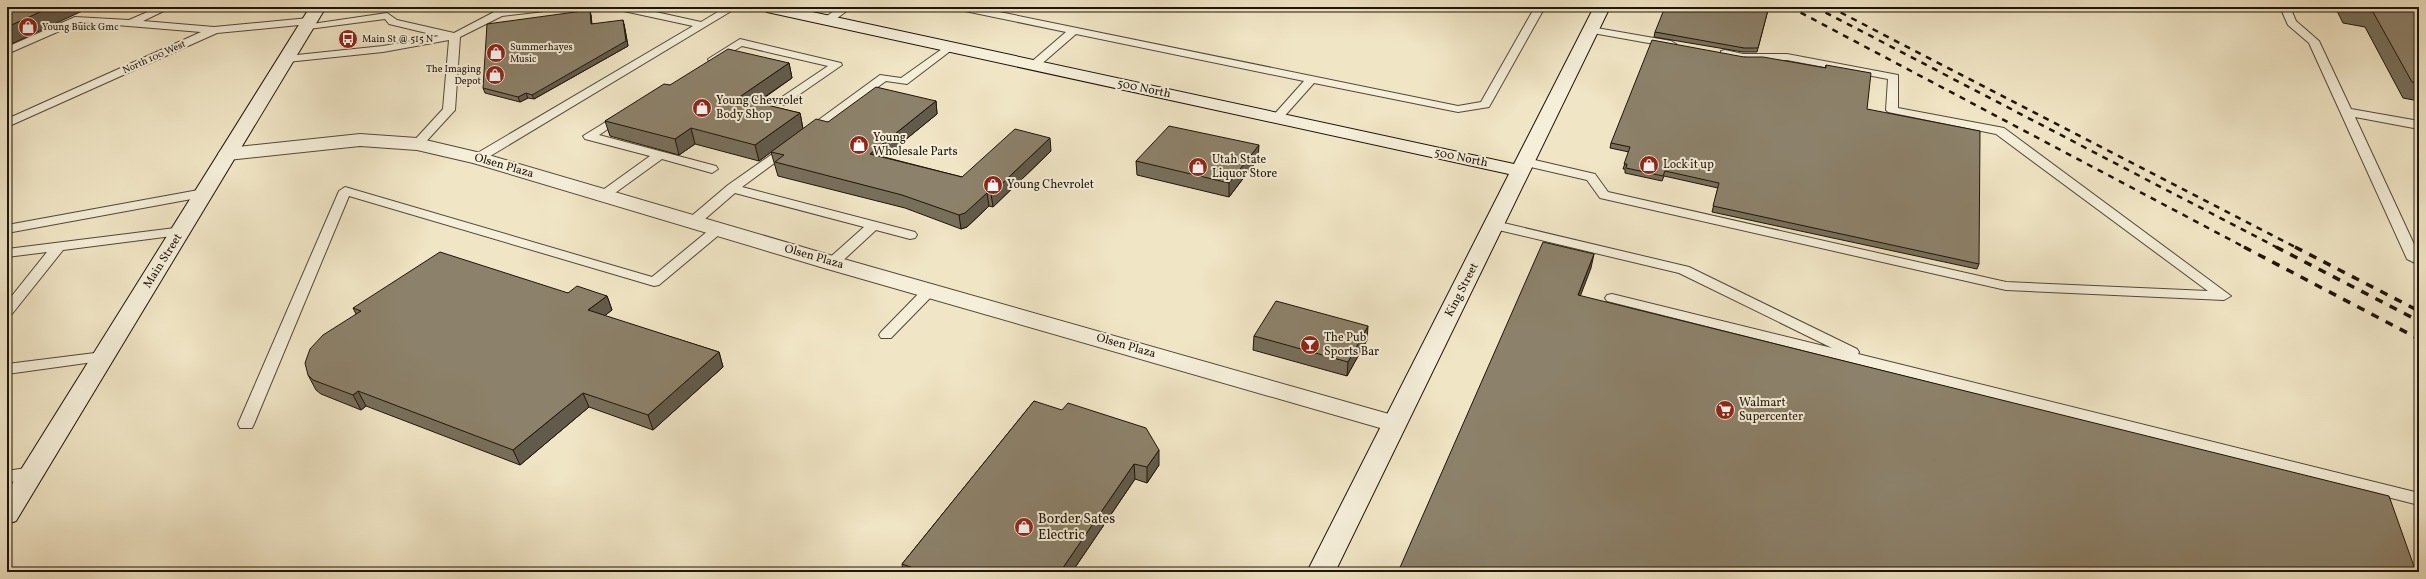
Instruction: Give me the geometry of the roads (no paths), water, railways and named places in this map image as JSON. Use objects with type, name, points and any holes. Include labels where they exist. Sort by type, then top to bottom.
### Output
[{"type":"street","name":"500 North","points":[[767,7],[1277,118],[1524,167]]},
{"type":"street","name":"King Street","points":[[1321,572],[1524,167],[1602,7]]},
{"type":"street","name":"Main Street","points":[[7,514],[311,19]]},
{"type":"street","name":"Olsen Plaza","points":[[228,154],[360,140],[417,144],[478,158],[832,263],[1394,424]]},
{"type":"lane","points":[[131,23],[167,7]]},
{"type":"lane","points":[[287,59],[382,49],[456,36],[500,13],[553,7]]},
{"type":"lane","points":[[619,7],[702,25]]},
{"type":"lane","points":[[478,158],[733,7]]},
{"type":"lane","points":[[828,20],[847,7]]},
{"type":"lane","points":[[960,7],[1458,109],[1485,105],[1540,7]]},
{"type":"lane","points":[[2285,7],[2292,23],[2314,41],[2414,259],[2419,261]]},
{"type":"lane","name":"North 100 West","points":[[7,122],[215,30],[311,19],[387,16],[393,22],[456,36]]},
{"type":"lane","points":[[7,51],[79,18],[215,30]]},
{"type":"lane","points":[[1034,65],[1074,30]]},
{"type":"lane","points":[[1592,30],[1684,46]]},
{"type":"lane","points":[[417,144],[450,110],[456,36]]},
{"type":"lane","points":[[700,67],[740,42],[837,65],[780,103]]},
{"type":"lane","points":[[693,222],[715,205],[732,188],[884,77],[903,82],[949,47]]},
{"type":"lane","points":[[1524,167],[1591,177],[1604,195],[2006,286],[2224,296],[2000,131],[1892,110],[1894,77],[1787,57],[1743,57],[1713,51]]},
{"type":"lane","points":[[1277,118],[1312,78]]},
{"type":"lane","points":[[635,107],[590,136],[712,169]]},
{"type":"lane","points":[[2347,112],[2419,125]]},
{"type":"lane","points":[[604,195],[660,156]]},
{"type":"lane","points":[[732,188],[910,235]]},
{"type":"lane","points":[[246,424],[345,191],[654,282],[719,229]]},
{"type":"lane","points":[[7,229],[204,193]]},
{"type":"lane","points":[[832,263],[874,225]]},
{"type":"lane","points":[[1495,225],[1684,270],[1877,364]]},
{"type":"lane","points":[[7,253],[182,231]]},
{"type":"lane","points":[[7,311],[59,246]]},
{"type":"lane","points":[[886,335],[930,290]]},
{"type":"lane","points":[[1612,298],[2419,499]]},
{"type":"lane","points":[[7,369],[103,357]]},
{"type":"lane","points":[[7,477],[32,473]]},
{"type":"railway","points":[[1790,7],[2246,248]]},
{"type":"railway","points":[[1815,7],[2278,248]]},
{"type":"railway","points":[[1830,7],[2297,248]]},
{"type":"railway","points":[[2244,247],[2419,339]]},
{"type":"railway","points":[[2276,247],[2419,321]]},
{"type":"railway","points":[[2295,247],[2419,311]]},
{"type":"place","name":"Young Buick Gmc","points":[[28,27]]},
{"type":"place","name":"Main St @ 515 N","points":[[348,39]]},
{"type":"place","name":"Summerhayes Music","points":[[496,53]]},
{"type":"place","name":"The Imaging Depot","points":[[495,75]]},
{"type":"place","name":"Young Chevrolet Body Shop","points":[[702,108]]},
{"type":"place","name":"Young Wholesale Parts","points":[[859,145]]},
{"type":"place","name":"Lock it up","points":[[1649,165]]},
{"type":"place","name":"Utah State Liquor Store","points":[[1198,167]]},
{"type":"place","name":"Young Chevrolet","points":[[993,185]]},
{"type":"place","name":"The Pub Sports Bar","points":[[1310,345]]},
{"type":"place","name":"Walmart Supercenter","points":[[1725,410]]},
{"type":"place","name":"Border Sates Electric","points":[[1024,527]]}]
